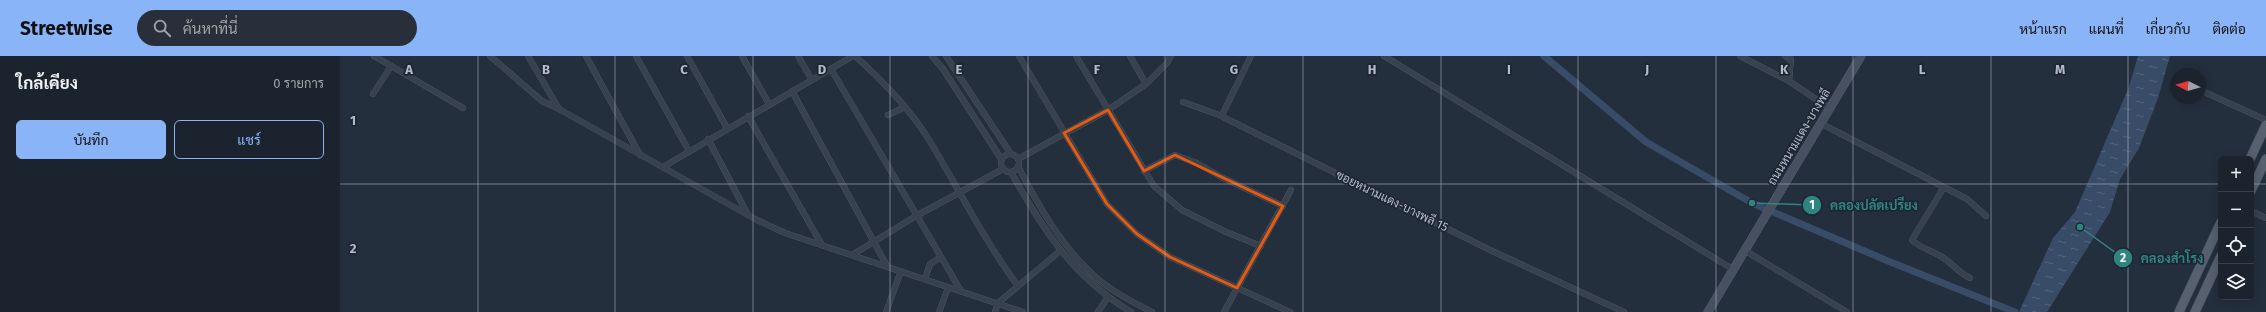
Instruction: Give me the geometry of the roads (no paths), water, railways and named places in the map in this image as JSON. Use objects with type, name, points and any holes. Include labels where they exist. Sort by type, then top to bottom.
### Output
[{"type":"main road","name":"ถนนหนามแดง-บางพลี","points":[[1708,312],[1860,56]]},
{"type":"main road","points":[[2251,156],[2266,125]]},
{"type":"main road","points":[[2254,186],[2264,169],[2266,159]]},
{"type":"main road","points":[[2179,312],[2218,228]]},
{"type":"main road","points":[[2195,312],[2218,262]]},
{"type":"street","points":[[374,56],[463,108]]},
{"type":"street","points":[[490,56],[542,101],[749,215],[785,233],[1023,312]]},
{"type":"street","points":[[528,56],[559,109]]},
{"type":"street","points":[[586,56],[640,155]]},
{"type":"street","points":[[636,56],[689,151]]},
{"type":"street","points":[[687,56],[727,128]]},
{"type":"street","points":[[742,56],[769,104]]},
{"type":"street","points":[[798,56],[812,80]]},
{"type":"street","points":[[663,167],[708,139],[854,56],[882,80],[905,107],[925,135],[1000,262],[1018,286]]},
{"type":"street","points":[[932,56],[944,69],[1002,160],[1003,168]]},
{"type":"street","points":[[946,56],[982,106],[1011,154],[1018,159]]},
{"type":"street","points":[[1019,56],[1107,204],[1138,234],[1170,258],[1290,312]]},
{"type":"street","points":[[1076,56],[1154,186],[1182,210],[1261,246]]},
{"type":"street","points":[[1130,56],[1146,84]]},
{"type":"street","points":[[1018,159],[1108,110],[1146,84],[1167,63],[1171,56]]},
{"type":"street","points":[[1222,116],[1251,56]]},
{"type":"street","points":[[1384,56],[1734,270]]},
{"type":"street","points":[[1740,56],[1789,81],[1829,108]]},
{"type":"street","points":[[1785,56],[1791,59],[1792,62],[1789,81]]},
{"type":"street","points":[[373,94],[391,66]]},
{"type":"street","points":[[831,68],[961,291]]},
{"type":"street","points":[[792,91],[888,266]]},
{"type":"street","points":[[2206,93],[2266,120]]},
{"type":"street","name":"ซอยหนามแดง-บางพลี 15","points":[[1183,102],[1222,116],[1470,240],[1624,312]]},
{"type":"street","points":[[888,115],[905,107]]},
{"type":"street","points":[[748,116],[822,245]]},
{"type":"street","points":[[1820,123],[1967,199],[1986,216]]},
{"type":"street","points":[[708,139],[749,215]]},
{"type":"street","points":[[1002,160],[1011,154]]},
{"type":"street","points":[[1144,171],[1176,155],[1197,163],[1223,178],[1283,206]]},
{"type":"street","points":[[1018,159],[1018,166],[1039,207],[1064,242],[1093,274],[1122,296],[1152,312]]},
{"type":"street","points":[[1011,172],[1018,166]]},
{"type":"street","points":[[852,255],[916,216],[1003,168]]},
{"type":"street","points":[[1003,168],[1011,172],[1034,213],[1060,252],[1087,281],[1131,312]]},
{"type":"street","points":[[1944,187],[1912,240],[1916,244],[1945,258],[1957,272],[1970,278]]},
{"type":"street","points":[[1224,312],[1291,190]]},
{"type":"street","points":[[2254,212],[2266,218]]},
{"type":"street","points":[[1744,250],[1847,312]]},
{"type":"street","points":[[995,312],[998,303],[1060,252]]},
{"type":"street","points":[[926,280],[930,264],[941,257]]},
{"type":"street","points":[[886,312],[901,271]]},
{"type":"street","points":[[939,312],[948,288]]},
{"type":"street","points":[[1098,312],[1108,297]]},
{"type":"water","points":[[2138,56],[2170,56],[2158,98],[2139,148],[2120,179],[2110,212],[2047,312],[2019,312],[2053,238],[2075,212],[2129,87]]},
{"type":"waterway","points":[[1544,56],[1646,142],[1752,203],[1888,261],[2015,312]]},
{"type":"place","name":"คลองปลัดเปรียง","points":[[1752,203]]},
{"type":"place","name":"คลองสำโรง","points":[[2080,227]]}]
